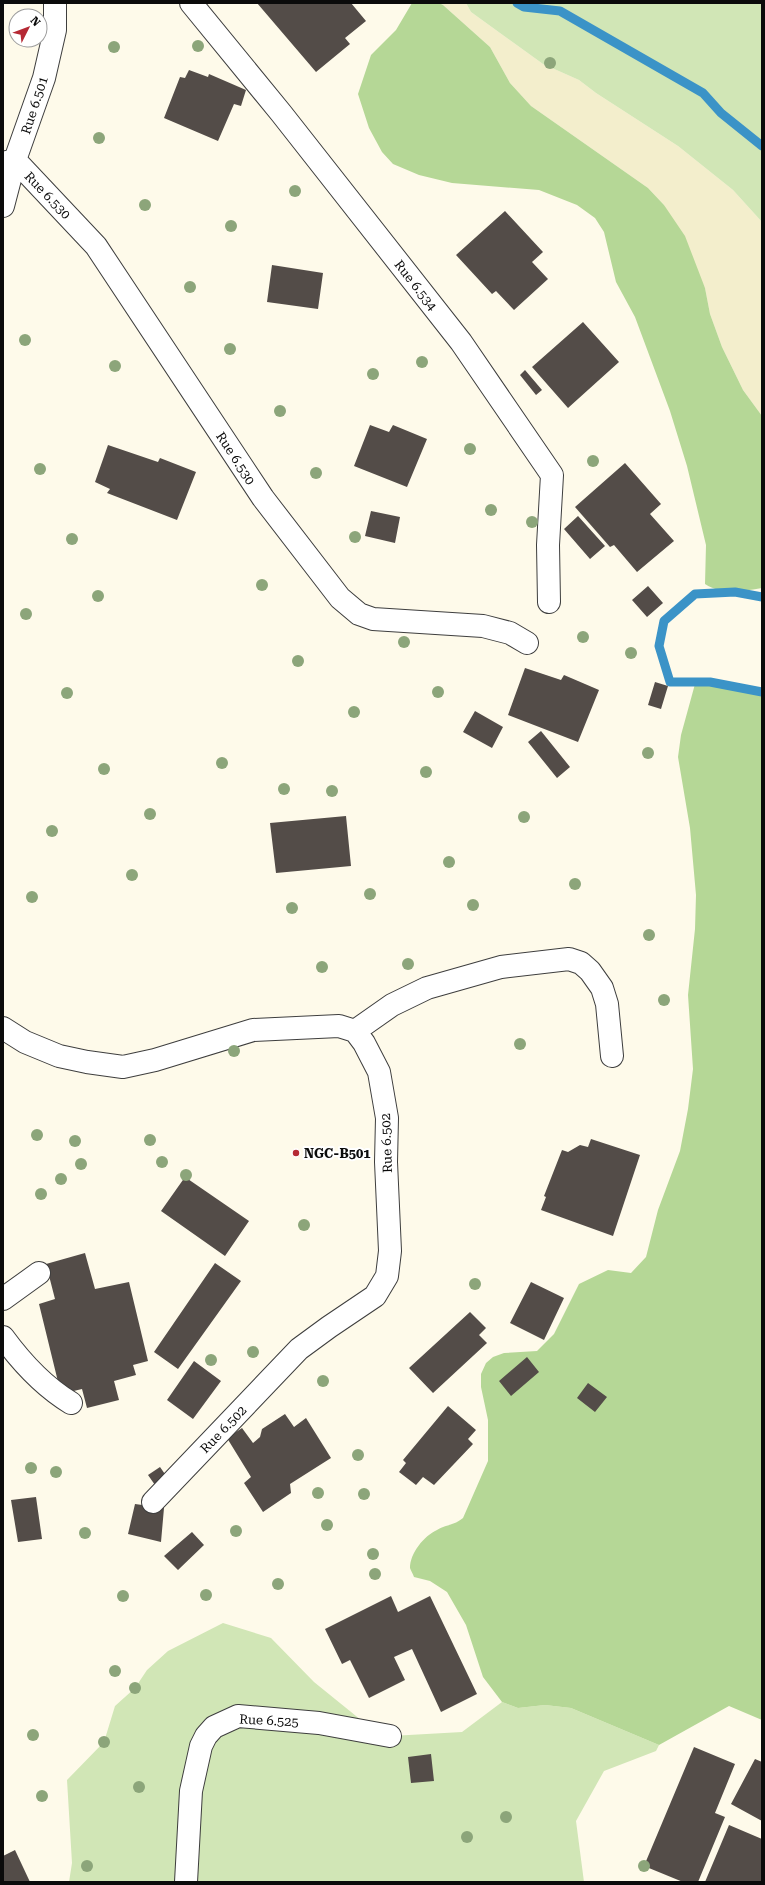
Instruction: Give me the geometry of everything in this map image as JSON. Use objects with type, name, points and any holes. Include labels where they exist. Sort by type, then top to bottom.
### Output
[{"type":"street","name":"Rue 6.501","points":[[3,206],[9,162],[44,78],[55,30],[55,3]]},
{"type":"street","name":"Rue 6.534","points":[[191,3],[281,113],[461,342],[552,475],[548,545],[549,602]]},
{"type":"street","name":"Rue 6.530","points":[[9,162],[96,246],[263,498],[340,598],[359,614],[373,620],[483,626],[510,633],[527,643]]},
{"type":"street","points":[[3,1028],[25,1042],[59,1056],[86,1062],[123,1067],[155,1060],[253,1030],[339,1026],[355,1031],[392,1005],[427,988],[501,967],[569,959],[581,963],[590,971],[602,988],[607,1004],[612,1056]]},
{"type":"street","name":"Rue 6.502","points":[[153,1502],[299,1349],[375,1296],[387,1276],[390,1251],[386,1162],[387,1118],[379,1072],[364,1043],[355,1031]]},
{"type":"street","points":[[3,1299],[39,1273]]},
{"type":"street","points":[[3,1337],[19,1358],[46,1386],[71,1403]]},
{"type":"street","name":"Rue 6.525","points":[[186,1882],[191,1792],[201,1746],[206,1736],[214,1727],[238,1716],[320,1723],[390,1736]]},
{"type":"shaded area","points":[[439,3],[466,3],[471,12],[543,64],[579,80],[596,93],[678,146],[733,190],[762,222],[762,416],[743,390],[722,347],[710,314],[705,288],[664,205],[648,188],[531,106],[510,83],[490,47]]},
{"type":"green space","points":[[412,3],[439,3],[443,5],[490,47],[510,83],[531,106],[648,188],[664,205],[685,236],[705,288],[710,314],[722,347],[743,390],[762,416],[762,588],[740,591],[725,591],[718,590],[705,584],[706,545],[687,466],[670,411],[635,317],[616,282],[604,232],[595,218],[577,205],[539,190],[452,183],[419,175],[393,164],[382,152],[369,128],[358,94],[371,55],[396,30]]},
{"type":"green space","points":[[466,3],[762,3],[762,222],[733,190],[678,146],[596,93],[579,80],[543,64],[471,12]]},
{"type":"green space","points":[[713,681],[762,690],[762,1720],[729,1706],[659,1745],[571,1708],[545,1705],[518,1708],[502,1702],[483,1677],[466,1625],[447,1592],[430,1581],[414,1577],[410,1568],[415,1551],[427,1536],[463,1518],[488,1461],[488,1420],[481,1387],[481,1374],[486,1363],[493,1357],[504,1353],[537,1351],[554,1334],[579,1284],[608,1270],[631,1273],[646,1257],[658,1210],[680,1151],[688,1109],[693,1069],[688,995],[695,929],[696,895],[690,828],[678,757],[681,735],[695,684]]},
{"type":"green space","points":[[223,1623],[271,1638],[314,1682],[377,1733],[391,1736],[462,1732],[502,1702],[518,1708],[545,1705],[571,1708],[659,1745],[656,1751],[604,1771],[576,1821],[584,1882],[69,1882],[72,1863],[67,1780],[104,1742],[115,1706],[135,1688],[147,1670],[168,1651]]},
{"type":"building","points":[[257,3],[351,3],[366,21],[345,38],[350,44],[316,72]]},
{"type":"building","points":[[189,70],[208,77],[209,74],[246,90],[241,106],[234,104],[218,141],[164,118],[180,77],[185,78]]},
{"type":"building","points":[[505,211],[543,252],[532,262],[548,279],[514,310],[496,291],[492,294],[456,255]]},
{"type":"building","points":[[272,265],[323,273],[318,309],[267,302]]},
{"type":"building","points":[[583,322],[619,362],[568,408],[532,367]]},
{"type":"building","points":[[525,370],[542,390],[536,395],[520,375]]},
{"type":"building","points":[[370,425],[389,432],[393,425],[427,439],[407,487],[354,466]]},
{"type":"building","points":[[108,445],[158,462],[160,458],[196,472],[177,520],[107,493],[110,489],[95,482]]},
{"type":"building","points":[[625,463],[661,504],[650,514],[674,541],[637,572],[614,545],[610,547],[575,507]]},
{"type":"building","points":[[371,511],[400,517],[395,543],[365,536]]},
{"type":"building","points":[[578,516],[605,546],[590,559],[564,529]]},
{"type":"building","points":[[648,586],[663,603],[647,617],[632,600]]},
{"type":"building","points":[[525,668],[561,680],[564,675],[599,690],[578,742],[508,715]]},
{"type":"building","points":[[655,682],[668,686],[661,709],[648,705]]},
{"type":"building","points":[[475,711],[503,727],[492,748],[463,732]]},
{"type":"building","points":[[541,731],[570,767],[557,778],[528,742]]},
{"type":"building","points":[[346,816],[351,866],[276,873],[270,823]]},
{"type":"building","points":[[591,1139],[640,1155],[613,1236],[541,1210],[546,1197],[544,1196],[562,1150],[568,1152],[580,1145],[588,1147]]},
{"type":"building","points":[[185,1177],[249,1221],[225,1256],[161,1211]]},
{"type":"building","points":[[85,1253],[95,1289],[129,1282],[148,1361],[133,1365],[136,1375],[114,1381],[119,1400],[87,1408],[82,1389],[61,1394],[39,1304],[55,1299],[46,1264]]},
{"type":"building","points":[[215,1263],[241,1281],[178,1369],[154,1352]]},
{"type":"building","points":[[531,1282],[564,1298],[544,1340],[510,1323]]},
{"type":"building","points":[[470,1312],[486,1328],[479,1335],[487,1343],[433,1393],[409,1368]]},
{"type":"building","points":[[527,1357],[539,1372],[511,1396],[499,1381]]},
{"type":"building","points":[[194,1361],[221,1381],[193,1419],[167,1400]]},
{"type":"building","points":[[588,1383],[607,1397],[595,1412],[577,1398]]},
{"type":"building","points":[[448,1406],[476,1430],[468,1439],[473,1444],[434,1485],[423,1477],[416,1485],[399,1472],[406,1463],[403,1460]]},
{"type":"building","points":[[285,1414],[294,1427],[306,1418],[331,1458],[290,1484],[291,1493],[263,1512],[244,1483],[251,1477],[227,1438],[242,1428],[253,1443],[260,1437],[262,1429]]},
{"type":"building","points":[[160,1467],[167,1477],[155,1485],[148,1475]]},
{"type":"building","points":[[36,1497],[42,1539],[18,1542],[11,1500]]},
{"type":"building","points":[[135,1504],[164,1508],[161,1542],[128,1534]]},
{"type":"building","points":[[192,1532],[204,1545],[178,1570],[164,1556]]},
{"type":"building","points":[[391,1596],[398,1612],[430,1596],[477,1694],[441,1712],[412,1649],[394,1657],[405,1680],[369,1698],[350,1660],[342,1664],[325,1629]]},
{"type":"building","points":[[694,1747],[735,1764],[715,1813],[725,1817],[698,1882],[683,1882],[644,1866]]},
{"type":"building","points":[[431,1754],[434,1781],[411,1783],[408,1757]]},
{"type":"building","points":[[755,1759],[762,1762],[762,1821],[731,1804]]},
{"type":"building","points":[[729,1825],[762,1839],[762,1882],[705,1882]]},
{"type":"building","points":[[15,1850],[30,1882],[3,1882],[3,1856]]},
{"type":"waterway","points":[[517,3],[524,7],[560,11],[703,93],[721,113],[762,146]]},
{"type":"waterway","points":[[762,597],[735,592],[695,594],[664,621],[659,646],[670,682],[710,682],[762,692]]},
{"type":"place","name":"NGC-B501","points":[[296,1153]]}]
